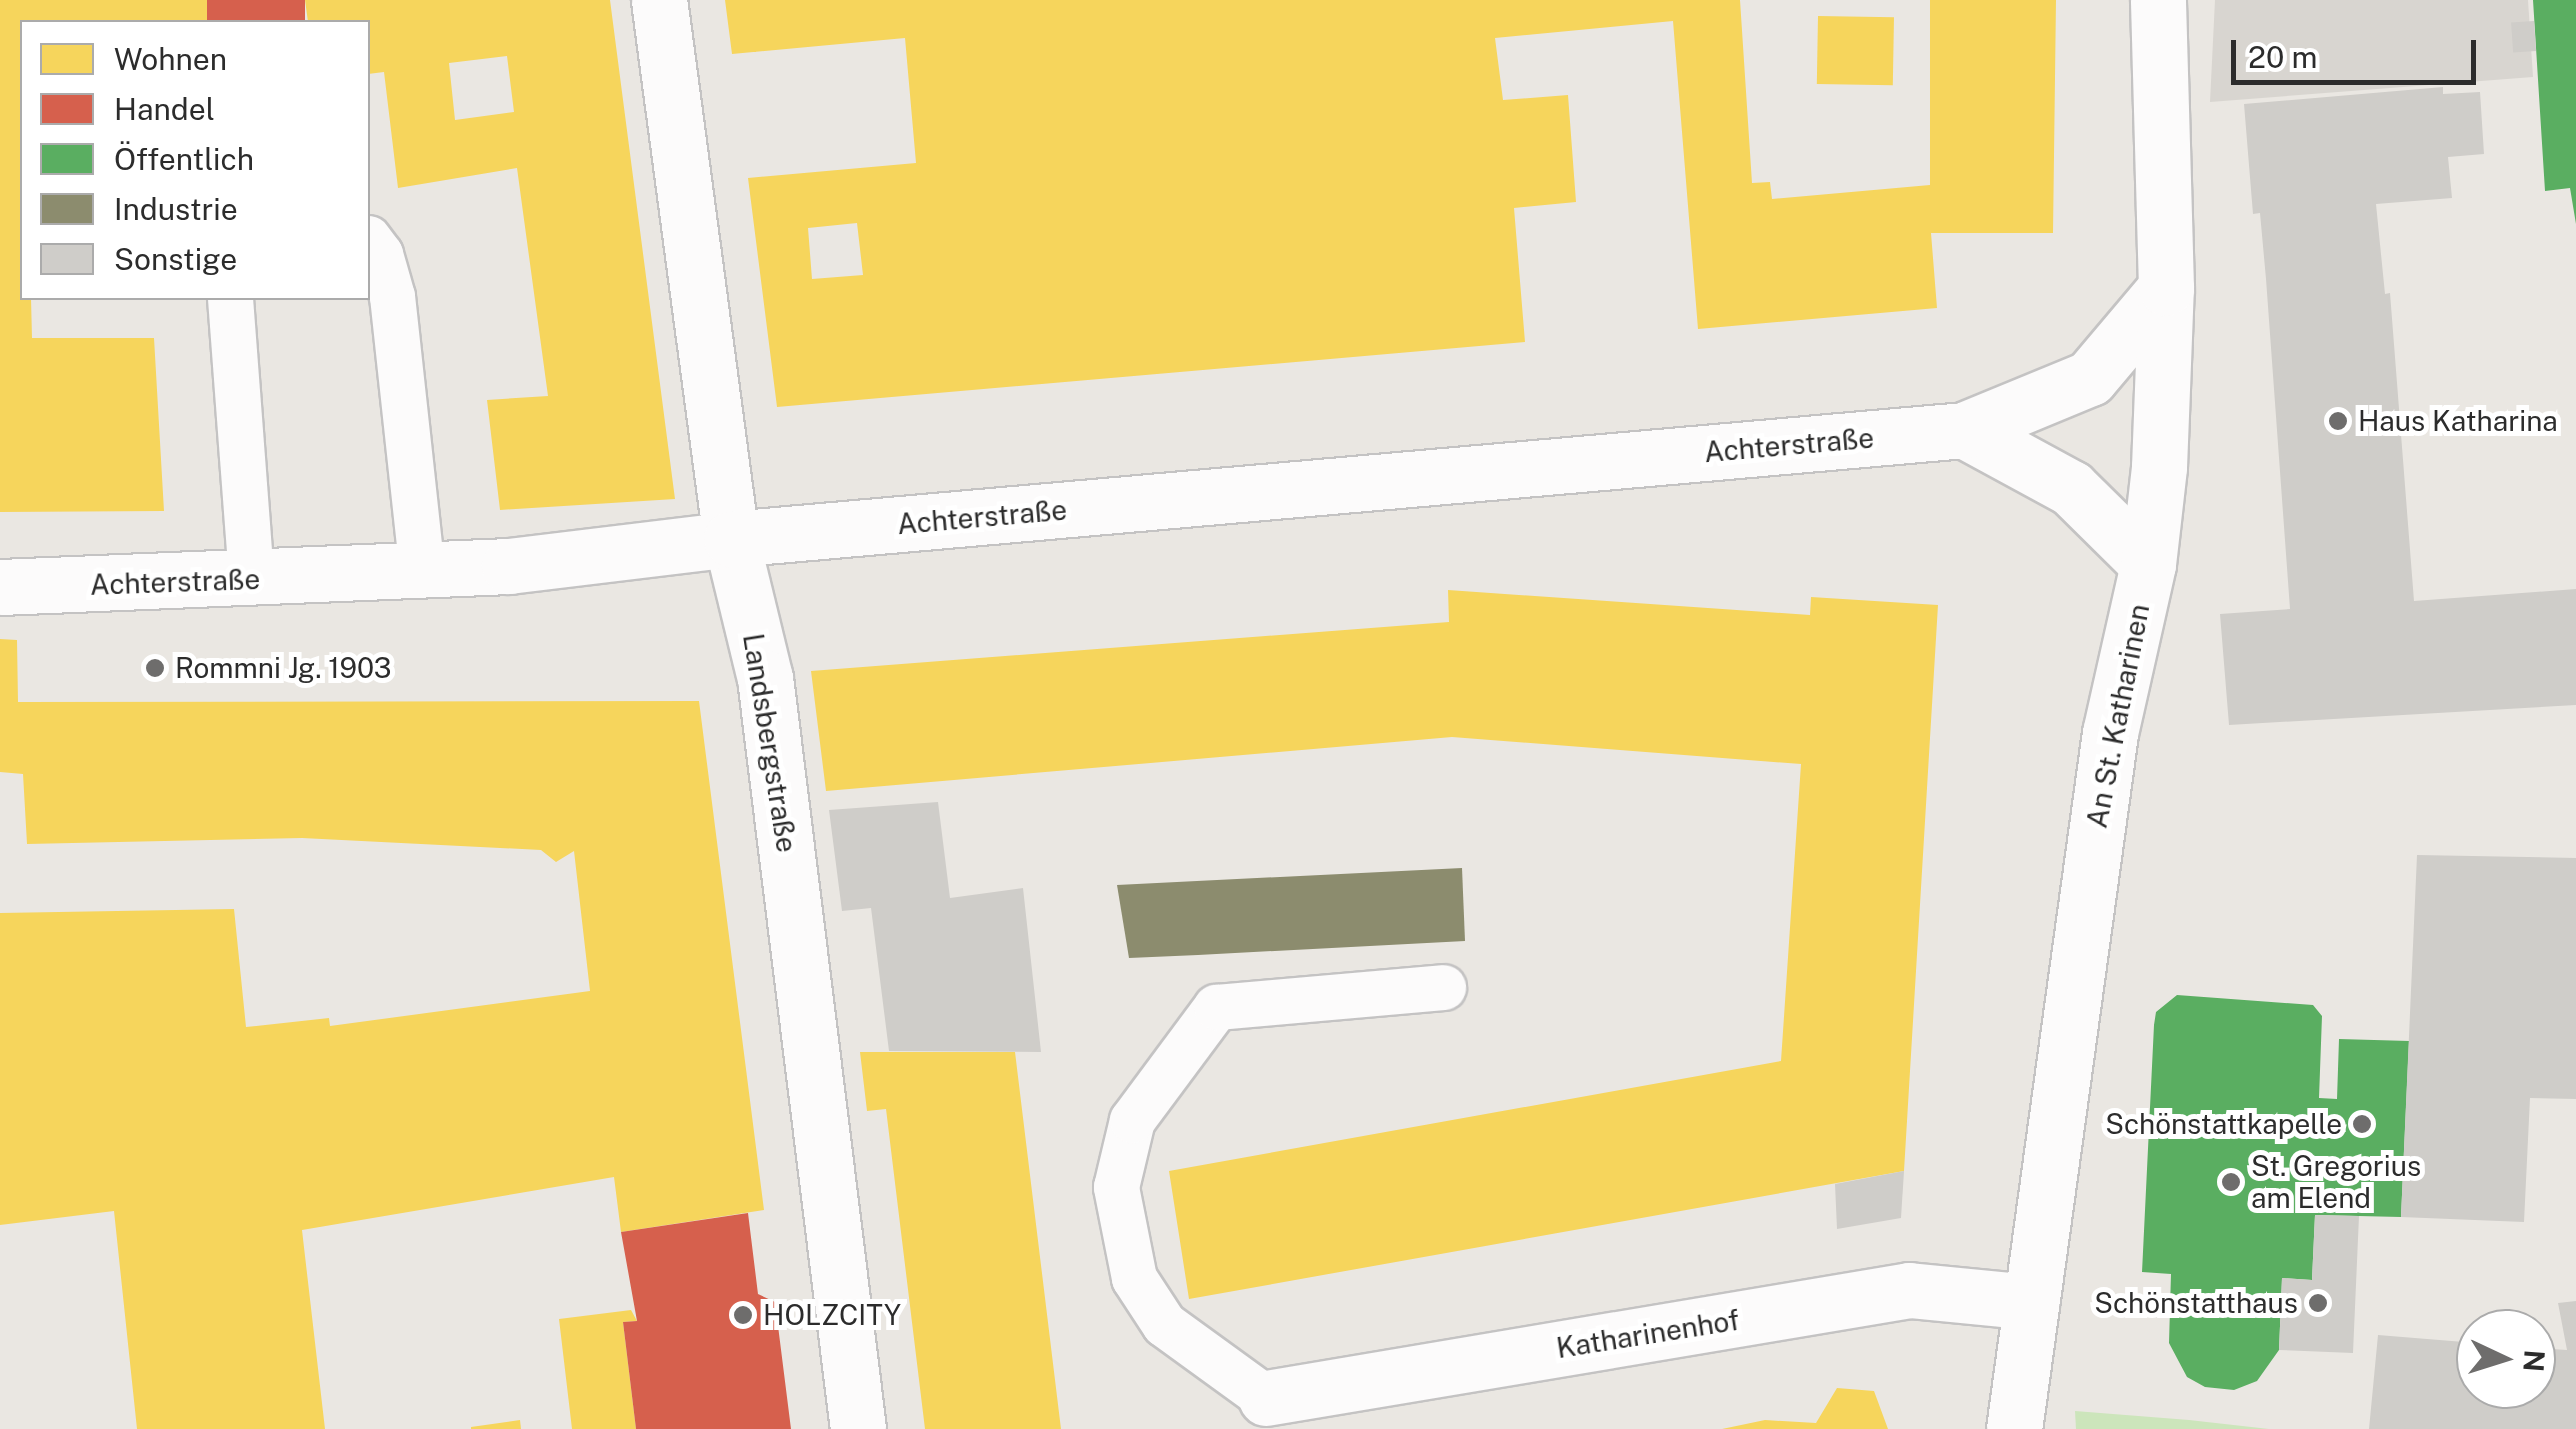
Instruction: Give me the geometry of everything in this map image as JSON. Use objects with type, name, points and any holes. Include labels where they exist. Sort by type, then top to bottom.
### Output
[{"type":"street","name":"Landsbergstraße","points":[[659,0],[731,539],[765,678],[858,1429]]},
{"type":"street","name":"An St. Katharinen","points":[[2014,1429],[2110,733],[2148,564],[2166,288],[2158,0]]},
{"type":"street","name":"Achterstraße","points":[[0,587],[251,580],[422,570],[1964,430],[2090,378],[2166,288]]},
{"type":"street","points":[[1964,430],[2071,488],[2148,564]]},
{"type":"street","name":"Katharinenhof","points":[[1266,1398],[1909,1290],[2030,1302]]},
{"type":"lane","points":[[370,241],[380,254],[392,296],[422,570]]},
{"type":"lane","points":[[230,300],[251,580]]},
{"type":"lane","points":[[1266,1398],[1164,1324],[1134,1278],[1116,1187],[1132,1120],[1216,1007],[1443,987]]},
{"type":"green space","points":[[2075,1411],[2189,1420],[2269,1429],[2076,1429]]},
{"type":"shaded area","points":[[2215,0],[2528,0],[2533,77],[2210,102]]},
{"type":"building: Wohnen","points":[[0,0],[207,0],[210,20],[20,20],[20,300],[31,300],[32,338],[154,338],[164,511],[0,512]]},
{"type":"building: Wohnen","points":[[305,0],[610,0],[675,499],[500,510],[487,400],[548,396],[517,168],[398,188],[384,72],[370,74],[370,20],[308,20]],"holes":[[[507,56],[514,112],[455,120],[449,63]]]},
{"type":"building: Wohnen","points":[[725,0],[1740,0],[1752,183],[1770,182],[1772,199],[1930,185],[1930,0],[2056,0],[2053,233],[1931,233],[1937,308],[1698,329],[1673,21],[1495,38],[1503,100],[1568,95],[1576,202],[1514,208],[1525,342],[777,407],[748,178],[916,163],[905,38],[732,54]],"holes":[[[857,223],[863,275],[812,279],[808,228]]]},
{"type":"building: Wohnen","points":[[1818,16],[1894,17],[1893,85],[1817,84]]},
{"type":"building: Wohnen","points":[[1448,590],[1810,615],[1811,597],[1938,605],[1904,1171],[1189,1299],[1169,1171],[1781,1061],[1801,764],[1452,737],[826,791],[811,671],[1449,622]]},
{"type":"building: Wohnen","points":[[0,639],[17,640],[18,702],[699,701],[764,1210],[621,1232],[614,1177],[302,1230],[325,1429],[137,1429],[114,1211],[0,1225],[0,913],[234,909],[246,1027],[329,1018],[330,1026],[590,991],[574,851],[556,862],[541,850],[302,838],[27,844],[23,774],[0,772]]},
{"type":"building: Wohnen","points":[[860,1052],[1015,1052],[1061,1429],[925,1429],[886,1109],[867,1111]]},
{"type":"building: Wohnen","points":[[631,1310],[637,1321],[623,1322],[636,1429],[572,1429],[559,1319]]},
{"type":"building: Wohnen","points":[[1837,1388],[1874,1391],[1888,1429],[1722,1429],[1765,1420],[1816,1423]]},
{"type":"building: Wohnen","points":[[520,1420],[521,1429],[471,1429],[471,1427]]},
{"type":"building: Handel","points":[[207,0],[305,0],[305,20],[207,20]]},
{"type":"building: Handel","points":[[748,1213],[758,1294],[775,1302],[791,1429],[636,1429],[623,1322],[637,1321],[621,1232]]},
{"type":"building: Öffentlich","points":[[2533,0],[2576,0],[2576,224],[2570,188],[2545,191]]},
{"type":"building: Öffentlich","name":"St. Gregorius am Elend","points":[[2177,995],[2313,1005],[2322,1016],[2319,1098],[2337,1099],[2339,1039],[2409,1041],[2401,1217],[2315,1215],[2312,1280],[2282,1278],[2279,1350],[2257,1381],[2234,1390],[2205,1387],[2187,1377],[2169,1343],[2171,1274],[2142,1272],[2154,1025],[2156,1012]]},
{"type":"building: Industrie","points":[[1462,868],[1465,941],[1198,955],[1129,958],[1117,885]]},
{"type":"building: Sonstige","points":[[2534,21],[2536,51],[2513,53],[2511,23]]},
{"type":"building: Sonstige","points":[[2443,87],[2443,94],[2480,92],[2484,154],[2448,157],[2452,198],[2376,204],[2385,294],[2390,293],[2414,601],[2576,589],[2576,705],[2229,725],[2220,614],[2290,609],[2260,213],[2253,214],[2244,104]]},
{"type":"building: Sonstige","points":[[938,802],[950,898],[1023,888],[1041,1052],[889,1051],[871,908],[842,911],[829,810]]},
{"type":"building: Sonstige","points":[[2417,855],[2576,858],[2576,1099],[2530,1098],[2524,1222],[2401,1217]]},
{"type":"building: Sonstige","points":[[1904,1171],[1901,1218],[1837,1229],[1835,1184]]},
{"type":"building: Sonstige","name":"Schönstatthaus","points":[[2315,1215],[2359,1216],[2353,1353],[2279,1350],[2282,1278],[2312,1280]]},
{"type":"building: Sonstige","points":[[2576,1301],[2576,1429],[2369,1429],[2378,1335],[2456,1341],[2456,1409],[2556,1409],[2556,1349],[2567,1350],[2558,1303]]},
{"type":"place","name":"Haus Katharina","points":[[2338,421]]},
{"type":"place","name":"Rommni Jg. 1903","points":[[155,668]]},
{"type":"place","name":"Schönstattkapelle","points":[[2362,1124]]},
{"type":"place","name":"St. Gregorius am Elend","points":[[2231,1182]]},
{"type":"place","name":"Schönstatthaus","points":[[2318,1303]]},
{"type":"place","name":"HOLZCITY","points":[[743,1315]]}]
